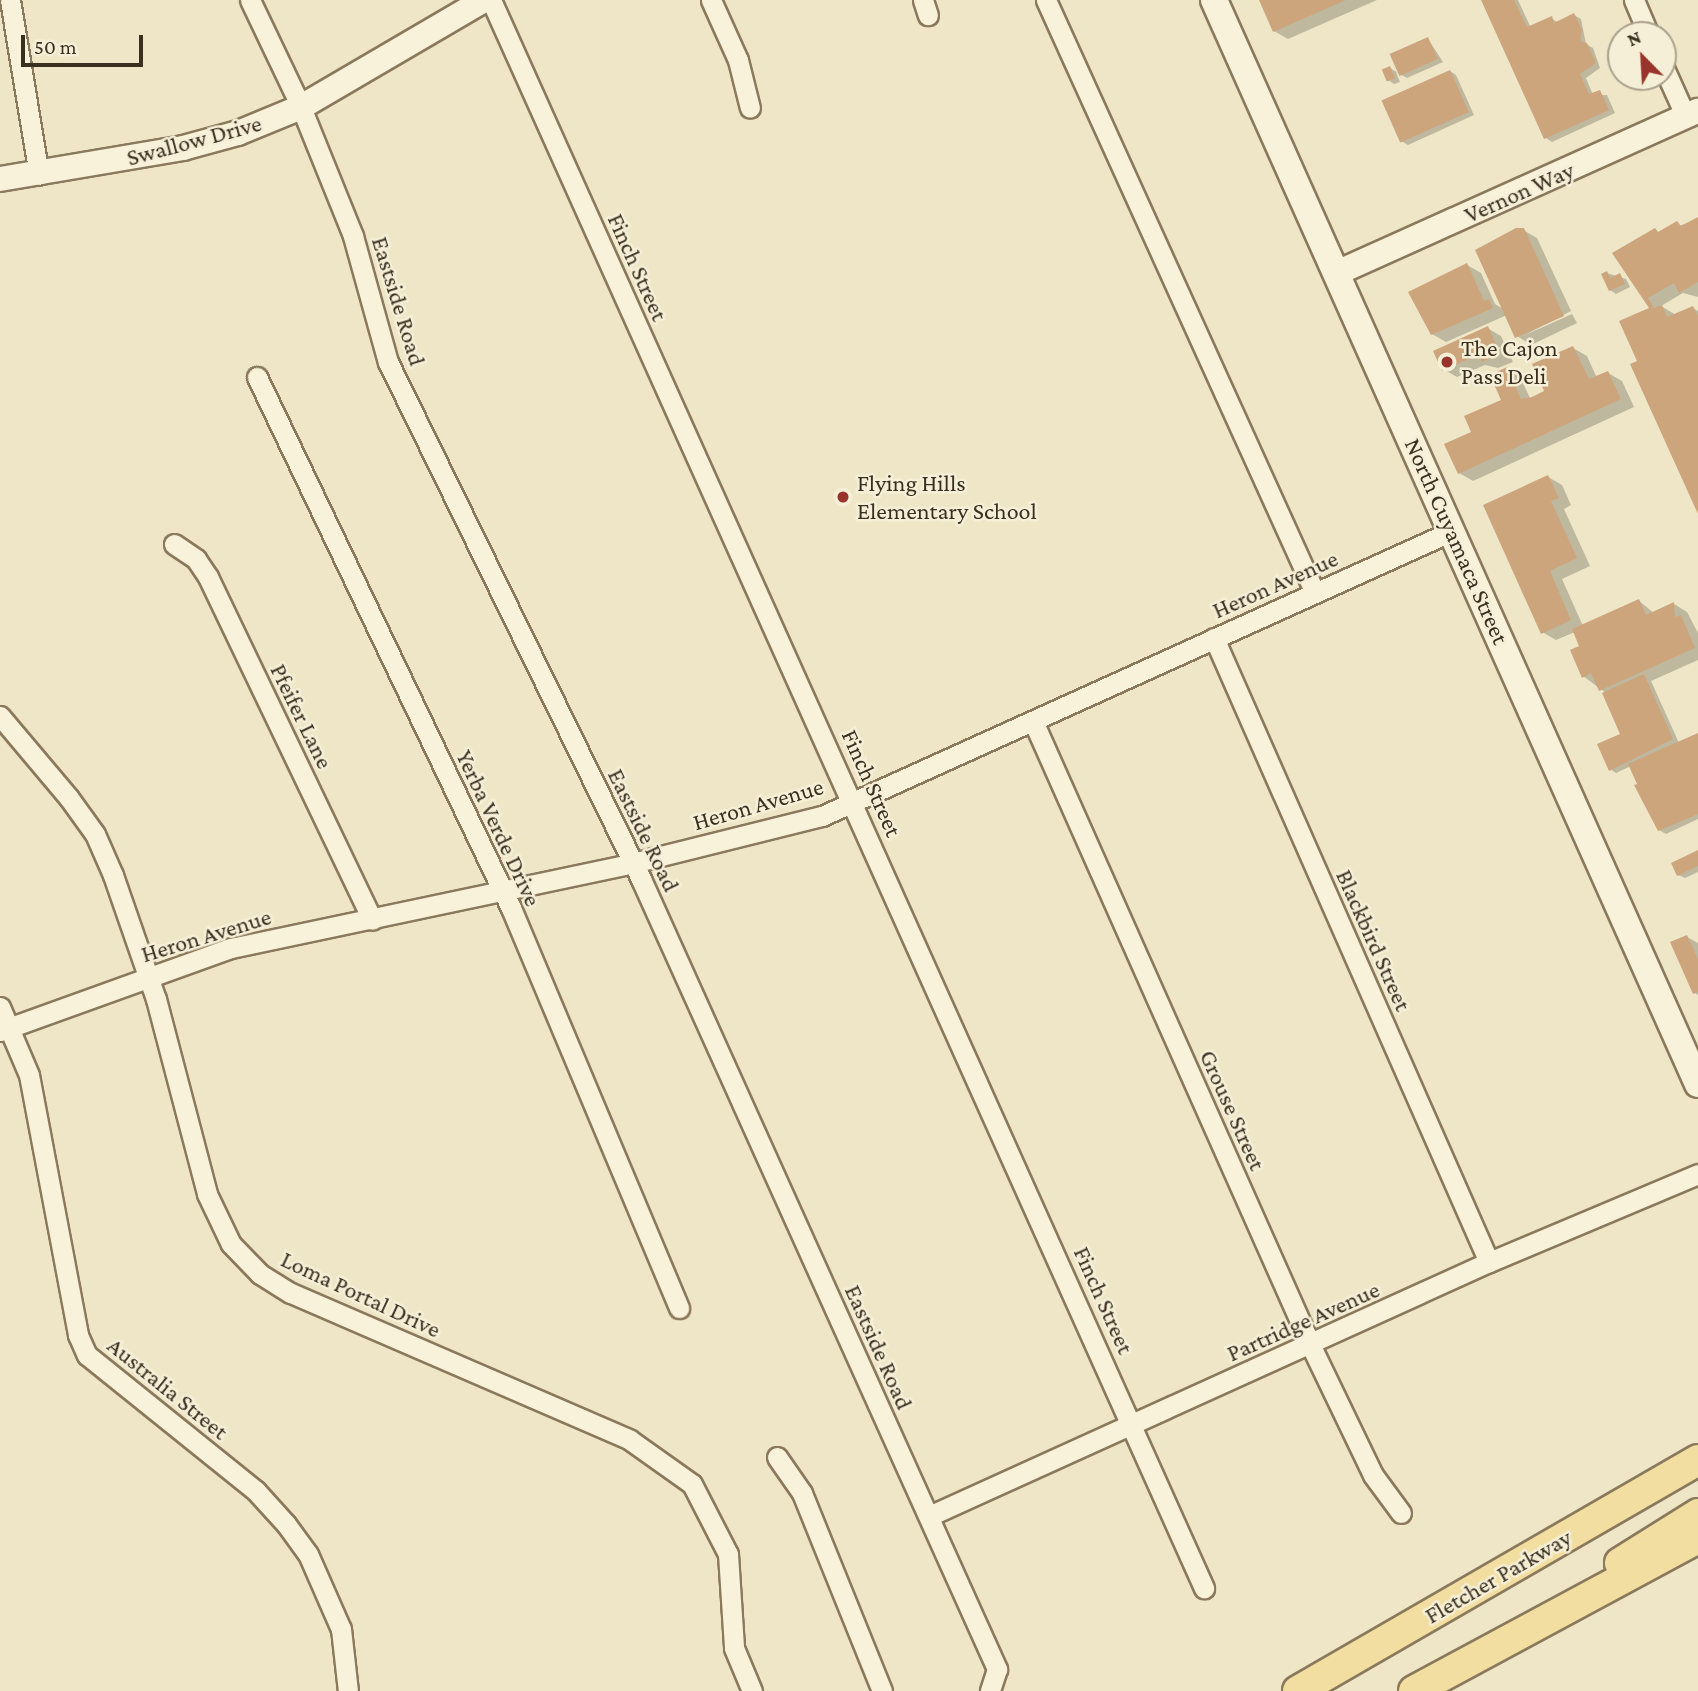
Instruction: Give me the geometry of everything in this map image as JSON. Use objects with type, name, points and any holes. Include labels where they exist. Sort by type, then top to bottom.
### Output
[{"type":"main road","name":"North Cuyamaca Street","points":[[1214,0],[1339,272],[1697,1077]]},
{"type":"main road","name":"Fletcher Parkway","points":[[1298,1691],[1698,1460]]},
{"type":"main road","points":[[1532,1627],[1653,1538],[1698,1514]]},
{"type":"main road","points":[[1414,1691],[1698,1538]]},
{"type":"main road","points":[[1616,1582],[1698,1558]]},
{"type":"street","points":[[10,0],[39,175]]},
{"type":"street","name":"Eastside Road","points":[[250,0],[301,107],[353,236],[388,362],[633,863],[997,1669],[993,1686]]},
{"type":"street","name":"Swallow Drive","points":[[0,179],[39,175],[183,148],[238,133],[301,107],[484,0]]},
{"type":"street","name":"Finch Street","points":[[491,0],[854,800],[1205,1588]]},
{"type":"street","points":[[711,0],[738,60],[750,108]]},
{"type":"street","points":[[1046,0],[1315,593]]},
{"type":"street","points":[[1633,0],[1643,21]]},
{"type":"street","points":[[1677,89],[1692,114]]},
{"type":"street","name":"Vernon Way","points":[[1339,272],[1692,114]]},
{"type":"street","name":"Yerba Verde Drive","points":[[257,377],[503,891],[679,1308]]},
{"type":"street","name":"Heron Avenue","points":[[4,1030],[231,948],[633,863],[822,816],[1452,531]]},
{"type":"street","name":"Pfeifer Lane","points":[[174,544],[196,559],[208,577],[372,920]]},
{"type":"street","name":"Blackbird Street","points":[[1214,638],[1489,1262]]},
{"type":"street","name":"Loma Portal Drive","points":[[0,716],[94,834],[149,977],[207,1194],[231,1244],[260,1274],[291,1293],[630,1440],[692,1484],[728,1554],[734,1648],[752,1691]]},
{"type":"street","name":"Grouse Street","points":[[1033,721],[1311,1346],[1373,1475],[1401,1513]]},
{"type":"street","name":"Australia Street","points":[[0,1007],[4,1030],[29,1074],[78,1335],[87,1355],[256,1491],[286,1524],[308,1554],[341,1629],[348,1691]]},
{"type":"street","name":"Partridge Avenue","points":[[929,1516],[1311,1346],[1489,1262],[1698,1174]]},
{"type":"street","points":[[777,1457],[802,1493],[882,1691]]},
{"type":"building","points":[[1259,0],[1346,0],[1273,32]]},
{"type":"building","points":[[1481,0],[1514,0],[1527,27],[1552,16],[1554,23],[1574,13],[1582,30],[1580,41],[1587,43],[1596,63],[1580,74],[1589,94],[1600,90],[1609,110],[1544,139]]},
{"type":"building","points":[[1428,37],[1438,59],[1399,76],[1390,54]]},
{"type":"building","points":[[1390,66],[1395,78],[1387,81],[1382,70]]},
{"type":"building","points":[[1450,70],[1469,112],[1400,143],[1381,101]]},
{"type":"building","points":[[1698,217],[1698,282],[1679,293],[1674,283],[1648,298],[1654,308],[1662,305],[1667,317],[1693,306],[1698,316],[1698,514],[1630,364],[1637,361],[1619,321],[1649,308],[1612,253],[1655,228],[1658,232],[1677,221],[1681,226]]},
{"type":"building","points":[[1516,228],[1524,228],[1564,316],[1515,338],[1475,250]]},
{"type":"building","points":[[1467,263],[1484,301],[1489,299],[1493,308],[1431,335],[1408,292]]},
{"type":"building","points":[[1607,271],[1610,278],[1620,273],[1625,284],[1609,291],[1601,274]]},
{"type":"building","points":[[1488,326],[1500,354],[1482,362],[1480,356],[1471,358],[1442,371],[1433,351]]},
{"type":"building","points":[[1573,346],[1589,379],[1608,371],[1621,399],[1458,474],[1444,444],[1471,432],[1464,416],[1501,400],[1490,375],[1507,367],[1521,399],[1532,397],[1544,391],[1532,364]]},
{"type":"building","points":[[1548,475],[1559,498],[1551,501],[1577,558],[1550,571],[1571,620],[1541,634],[1483,505]]},
{"type":"building","points":[[1639,599],[1646,615],[1674,602],[1675,617],[1681,615],[1695,648],[1599,691],[1591,673],[1582,678],[1570,650],[1579,646],[1572,629]]},
{"type":"building","points":[[1644,674],[1673,739],[1609,771],[1597,744],[1620,734],[1602,693]]},
{"type":"building","points":[[1698,733],[1698,814],[1658,831],[1634,785],[1637,784],[1628,764]]},
{"type":"building","points":[[1698,850],[1698,866],[1677,876],[1671,863]]},
{"type":"building","points":[[1687,935],[1698,959],[1698,992],[1693,994],[1670,942]]},
{"type":"place","name":"The Cajon Pass Deli","points":[[1447,362]]},
{"type":"place","name":"Flying Hills Elementary School","points":[[843,497]]}]
